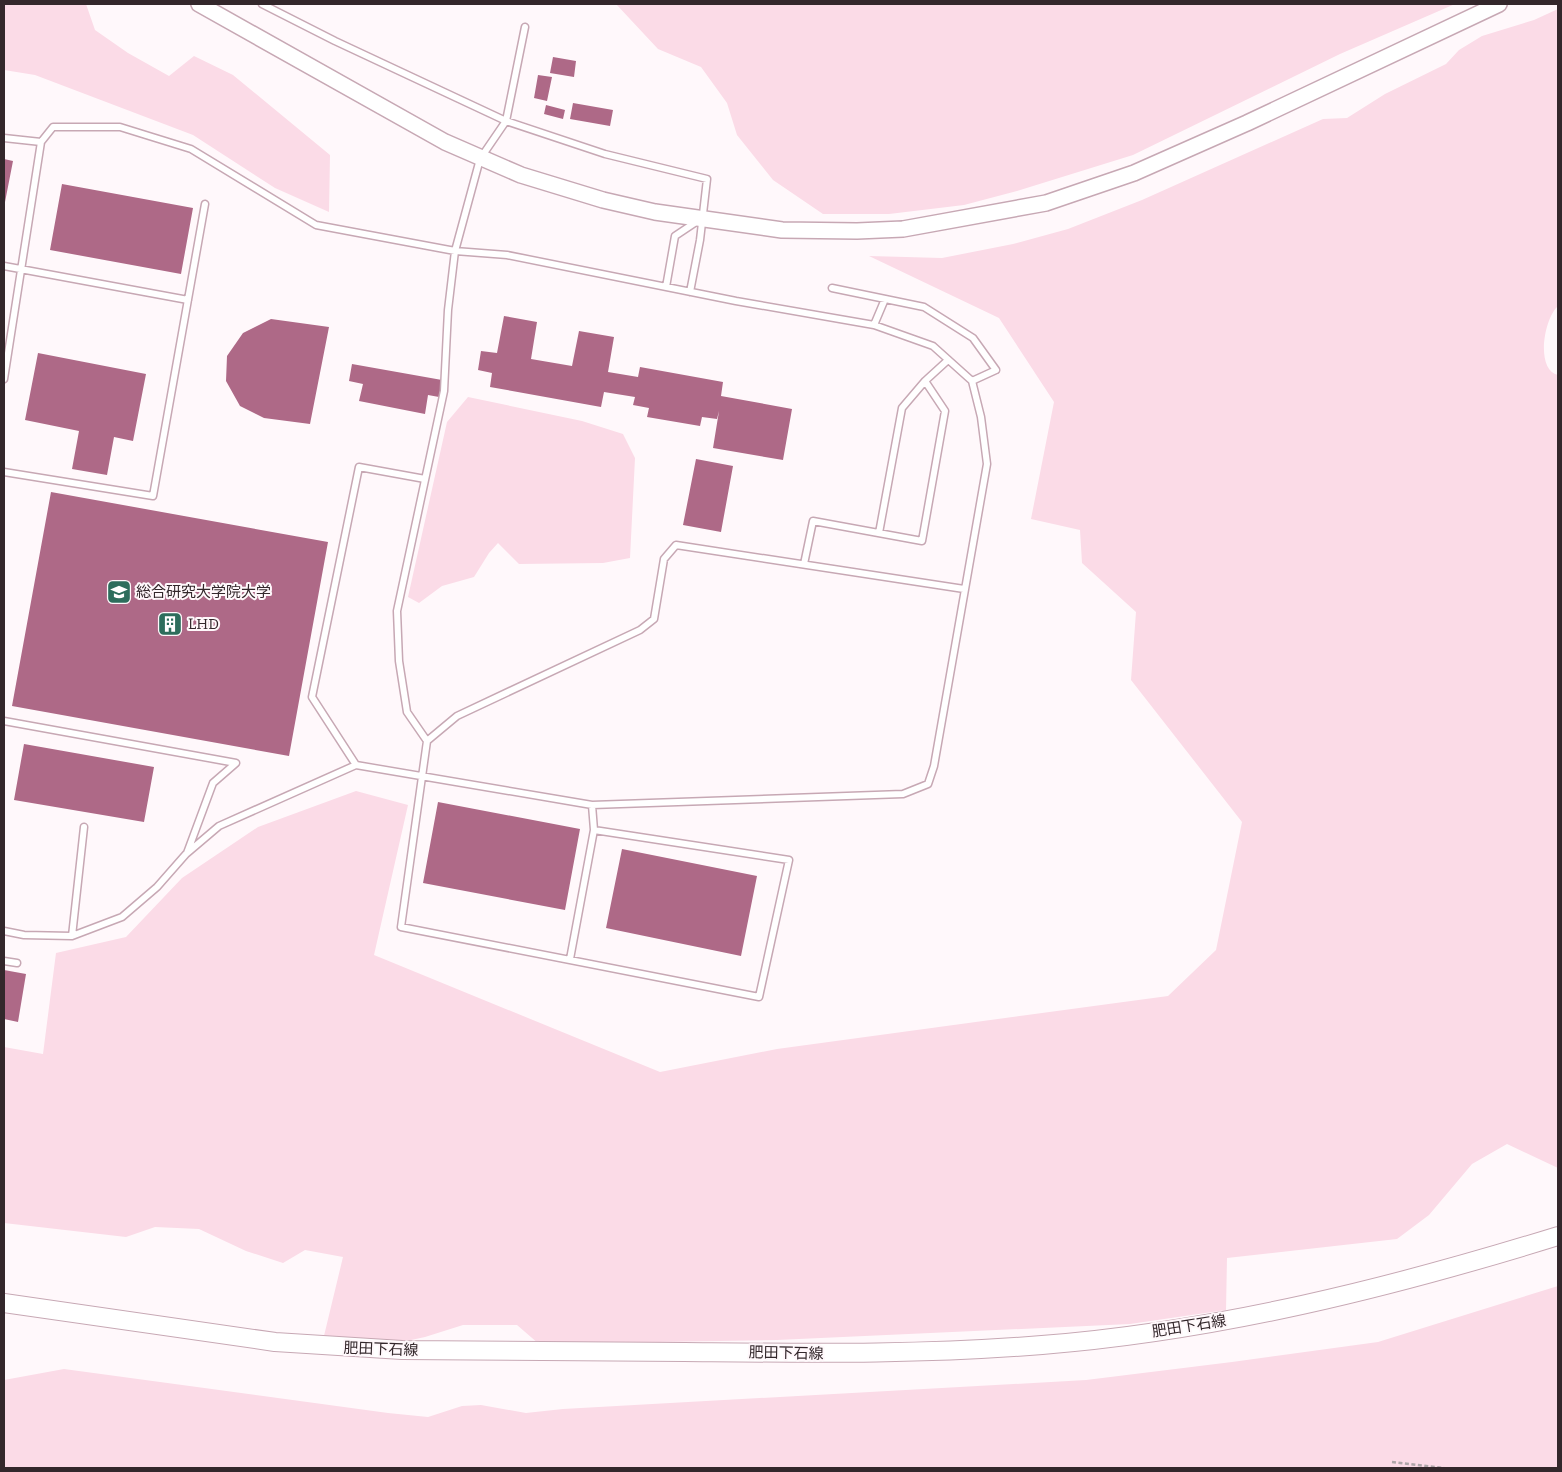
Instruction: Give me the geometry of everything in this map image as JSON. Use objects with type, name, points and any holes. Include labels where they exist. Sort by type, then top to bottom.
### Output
[{"type":"main road","name":"肥田下石線","points":[[4,1303],[211,1334],[347,1348],[872,1354],[954,1351],[1044,1345],[1232,1319],[1378,1287],[1464,1265],[1558,1236]]},
{"type":"street","points":[[199,4],[445,142],[480,159],[521,175],[603,200],[655,212],[782,230],[857,231],[903,229],[1046,203],[1134,173],[1199,145],[1499,4]]},
{"type":"lane","points":[[262,4],[335,41],[506,121],[605,154],[707,179],[690,292]]},
{"type":"lane","points":[[428,741],[407,712],[399,661],[398,611],[444,391],[448,310],[455,251],[480,159],[506,121],[525,27]]},
{"type":"lane","points":[[4,379],[41,142],[53,127],[120,128],[191,149],[316,224],[455,251],[507,255],[690,292],[874,325],[933,346],[972,381],[981,418],[987,464],[934,766],[928,784],[903,794],[592,805],[356,765],[219,826],[186,854],[157,887],[122,917],[72,936],[24,935],[4,931]]},
{"type":"lane","points":[[4,138],[41,142]]},
{"type":"lane","points":[[4,472],[153,496],[205,204]]},
{"type":"lane","points":[[666,287],[675,236],[702,219]]},
{"type":"lane","points":[[4,266],[188,300]]},
{"type":"lane","points":[[832,288],[924,308],[973,338],[996,370],[972,381]]},
{"type":"lane","points":[[874,325],[885,299]]},
{"type":"lane","points":[[879,533],[902,408],[925,381],[948,360]]},
{"type":"lane","points":[[804,564],[812,521],[922,541],[945,411],[925,381]]},
{"type":"lane","points":[[356,765],[312,698],[359,467],[425,479]]},
{"type":"lane","points":[[594,830],[789,860],[759,997],[401,927],[428,741],[457,716],[640,630],[654,619],[664,559],[676,545],[964,589]]},
{"type":"lane","points":[[4,722],[236,763],[213,783],[186,854]]},
{"type":"lane","points":[[570,959],[594,830],[592,805]]},
{"type":"lane","points":[[72,936],[84,827]]},
{"type":"lane","points":[[4,961],[17,963]]},
{"type":"path","points":[[1392,1462],[1444,1468]]},
{"type":"shaded area","points":[[4,4],[86,4],[95,30],[128,53],[169,76],[194,56],[233,75],[330,155],[329,212],[275,188],[193,135],[35,75],[4,70]]},
{"type":"shaded area","points":[[616,4],[1455,4],[1340,54],[1133,155],[1017,191],[964,205],[889,214],[823,214],[773,180],[737,135],[727,103],[701,67],[658,49]]},
{"type":"shaded area","points":[[1558,9],[1558,306],[1549,321],[1544,343],[1544,354],[1546,364],[1551,371],[1558,375],[1558,1168],[1507,1144],[1472,1164],[1429,1215],[1397,1239],[1227,1258],[1226,1310],[1130,1324],[777,1340],[539,1344],[517,1325],[463,1325],[425,1337],[388,1345],[323,1340],[343,1257],[305,1250],[283,1263],[246,1251],[199,1229],[155,1227],[126,1237],[4,1223],[4,1047],[43,1054],[56,953],[126,937],[182,878],[258,827],[356,791],[408,805],[374,955],[660,1072],[777,1049],[1168,996],[1216,950],[1242,822],[1131,680],[1136,612],[1082,563],[1080,530],[1031,519],[1054,402],[999,318],[869,256],[942,258],[1013,244],[1068,229],[1142,200],[1323,119],[1347,118],[1385,94],[1446,64],[1459,50],[1482,36],[1534,20]]},
{"type":"shaded area","points":[[468,397],[582,421],[623,434],[635,458],[630,558],[603,563],[519,564],[498,543],[489,553],[474,577],[442,586],[419,603],[408,597],[447,422]]},
{"type":"shaded area","points":[[1558,1286],[1558,1468],[4,1468],[4,1380],[64,1369],[428,1417],[462,1406],[481,1405],[526,1413],[563,1409],[1086,1380],[1378,1342]]},
{"type":"building","points":[[553,57],[576,61],[574,77],[550,73]]},
{"type":"building","points":[[538,75],[552,77],[547,101],[534,98]]},
{"type":"building","points":[[573,103],[613,110],[610,126],[570,119]]},
{"type":"building","points":[[546,105],[565,110],[563,119],[544,114]]},
{"type":"building","points":[[4,159],[13,161],[5,202],[4,202]]},
{"type":"building","points":[[62,184],[193,208],[181,274],[50,250]]},
{"type":"building","points":[[504,316],[537,322],[531,359],[572,366],[579,331],[614,337],[608,372],[638,377],[640,367],[723,382],[721,396],[792,409],[783,460],[713,448],[719,411],[717,419],[702,417],[700,426],[647,417],[649,408],[633,405],[635,397],[604,392],[601,407],[490,387],[492,373],[478,370],[481,351],[497,353]]},
{"type":"building","points":[[271,319],[329,327],[310,424],[264,418],[240,406],[226,381],[227,356],[243,333]]},
{"type":"building","points":[[38,353],[146,374],[133,441],[114,437],[107,475],[72,469],[79,431],[25,420]]},
{"type":"building","points":[[352,364],[442,380],[439,397],[428,395],[425,414],[359,401],[363,384],[349,381]]},
{"type":"building","points":[[696,459],[733,466],[721,532],[683,525]]},
{"type":"building","name":"LHD","points":[[51,492],[328,542],[289,756],[12,706]]},
{"type":"building","points":[[24,744],[154,767],[144,822],[14,800]]},
{"type":"building","points":[[438,802],[580,829],[565,910],[423,883]]},
{"type":"building","points":[[622,849],[757,876],[741,956],[606,928]]},
{"type":"building","points":[[4,970],[26,974],[18,1022],[4,1019]]},
{"type":"place","name":"総合研究大学院大学","points":[[119,592]]},
{"type":"place","name":"LHD","points":[[170,624]]}]
